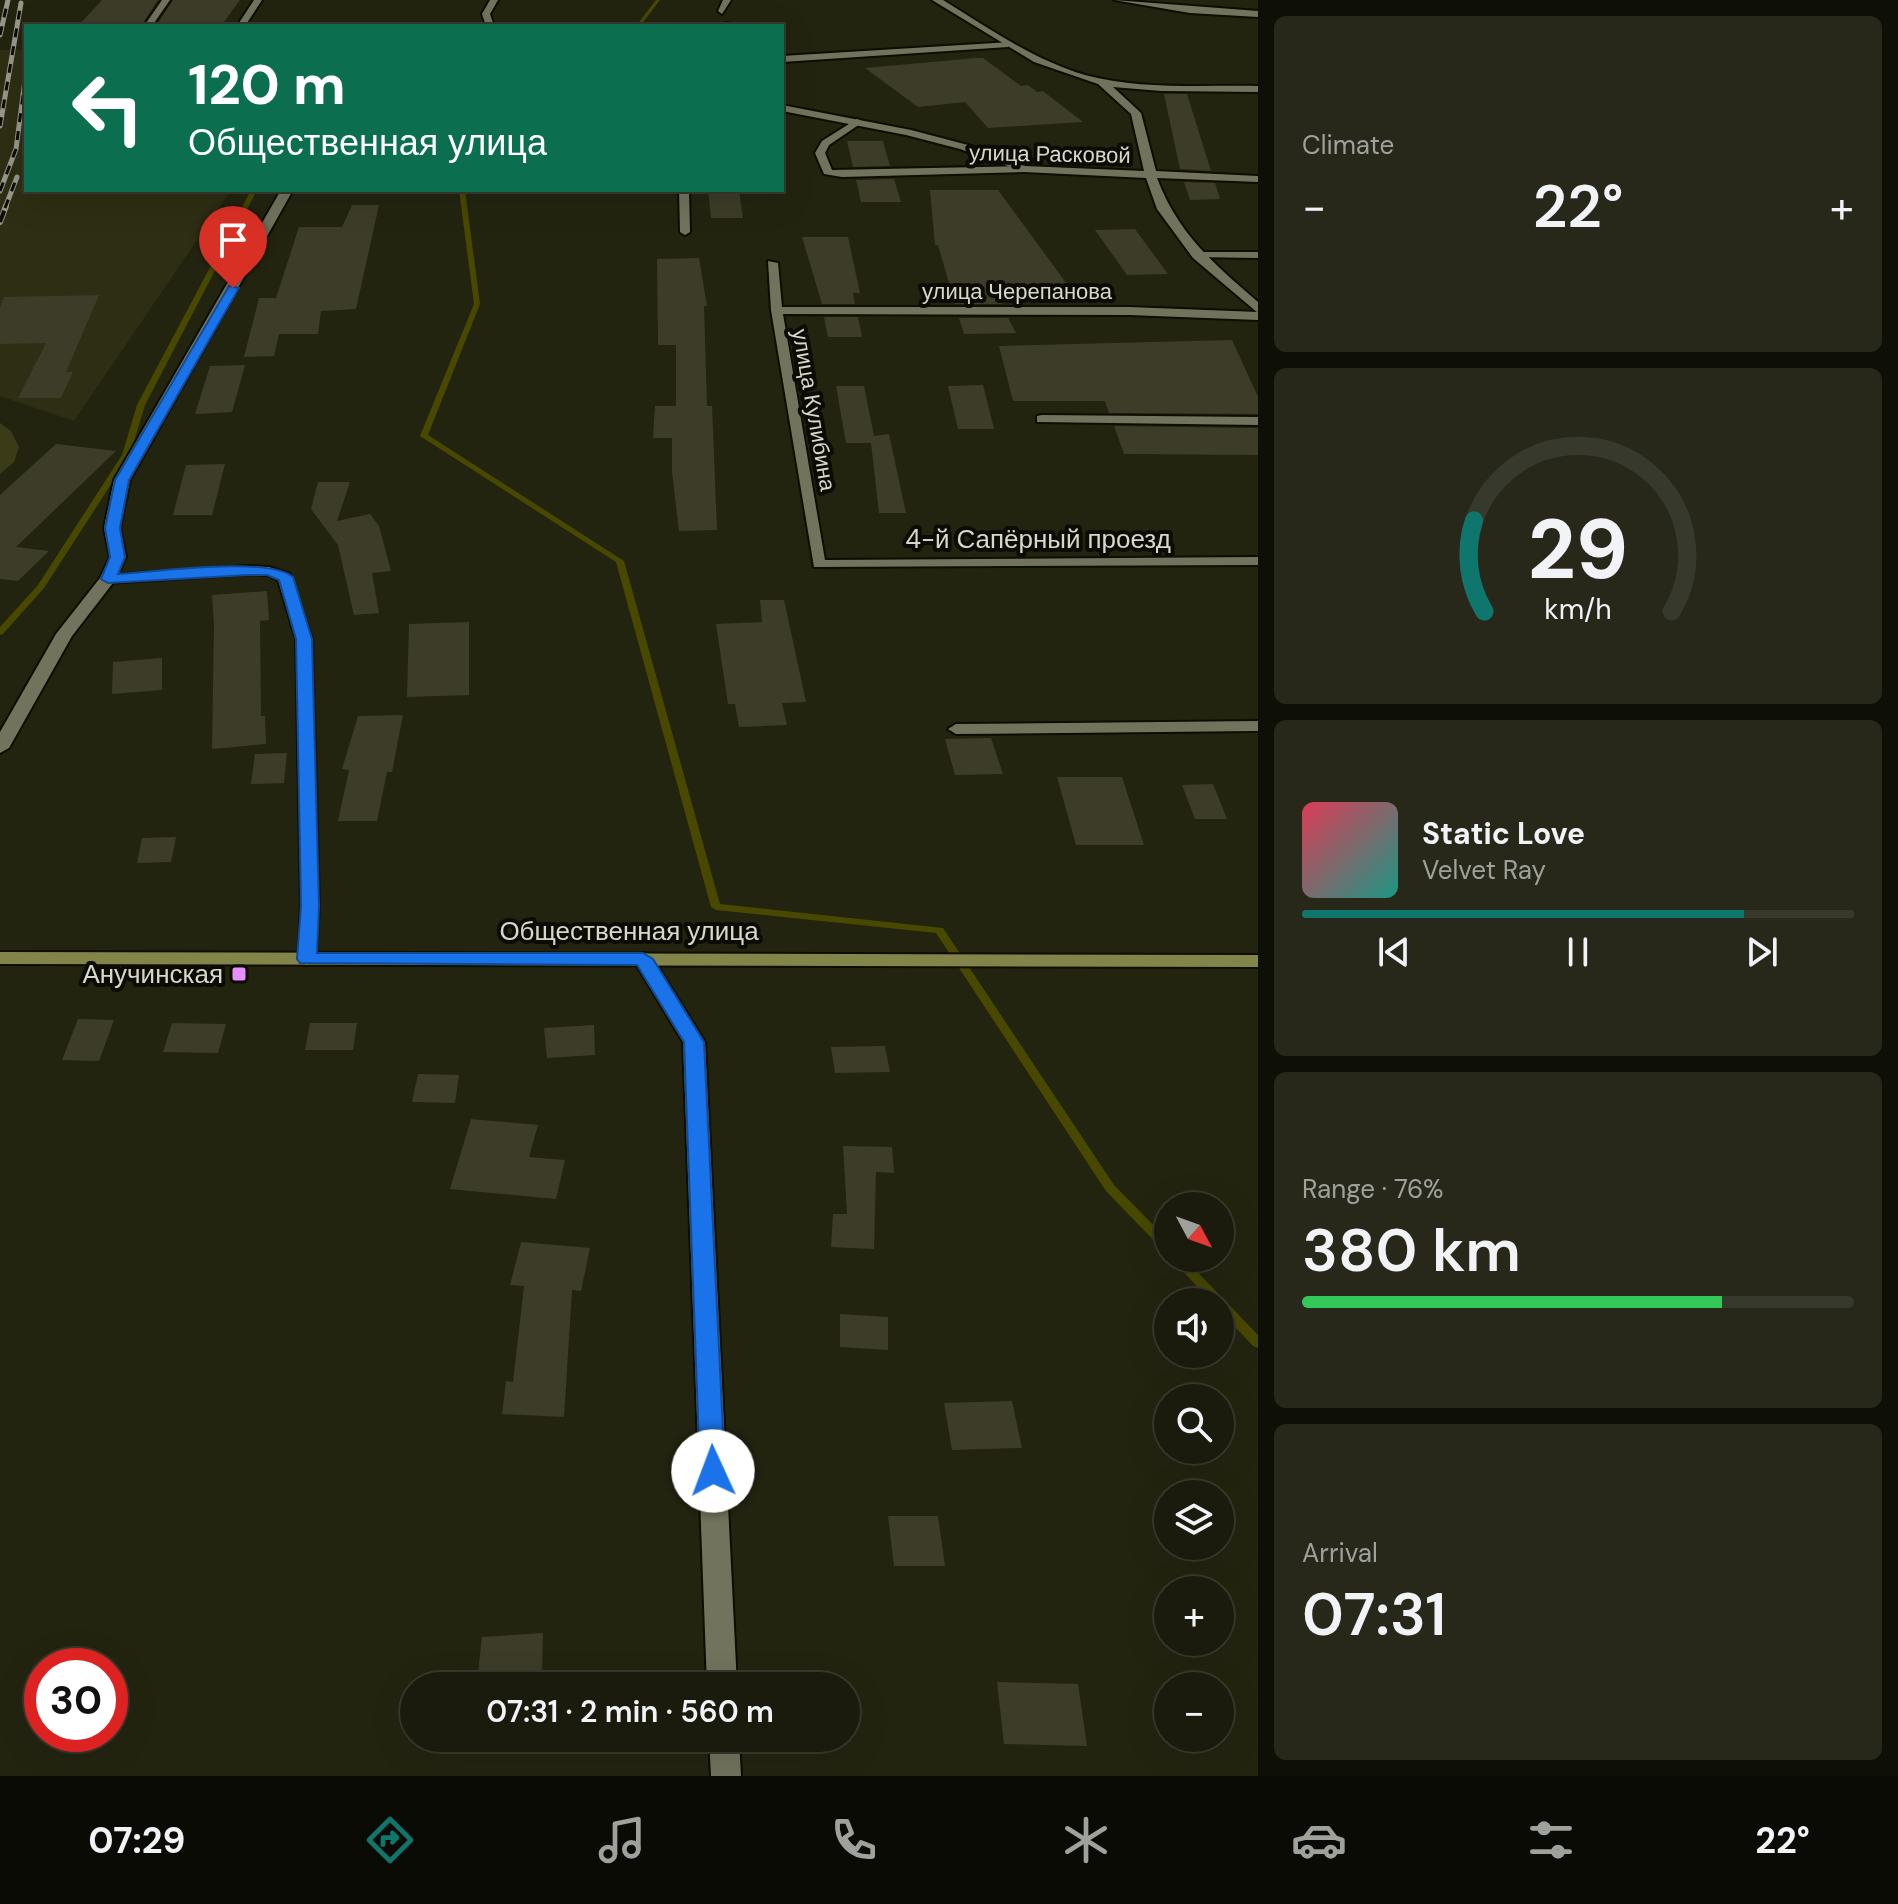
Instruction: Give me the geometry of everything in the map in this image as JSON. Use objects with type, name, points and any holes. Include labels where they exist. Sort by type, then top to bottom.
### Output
[{"type":"main road","name":"Общественная улица","points":[[0,958],[1258,961]]},
{"type":"street","points":[[937,0],[1008,44],[1066,71],[1102,82],[1159,88],[1258,89]]},
{"type":"street","points":[[1102,82],[1136,113],[1151,176],[1163,209],[1197,255],[1258,309]]},
{"type":"street","points":[[784,108],[964,147],[1024,169]]},
{"type":"street","name":"улица Расковой","points":[[1024,169],[1258,179]]},
{"type":"street","points":[[0,748],[64,634],[108,579],[118,557],[112,528],[122,480],[286,192]]},
{"type":"street","points":[[643,959],[694,1042],[721,1672]]},
{"type":"street","points":[[725,1752],[726,1776]]},
{"type":"lane","points":[[149,24],[166,0]]},
{"type":"lane","points":[[242,24],[258,0]]},
{"type":"lane","points":[[489,24],[486,14],[494,0]]},
{"type":"lane","points":[[722,11],[727,0]]},
{"type":"lane","points":[[1118,0],[1190,10],[1258,14]]},
{"type":"lane","points":[[784,59],[1008,44]]},
{"type":"lane","name":"улица Расковой","points":[[857,122],[825,143],[820,153],[828,172],[1024,169]]},
{"type":"lane","points":[[684,192],[685,232]]},
{"type":"lane","points":[[1197,255],[1258,255]]},
{"type":"lane","name":"улица Кулибина","points":[[772,263],[819,564]]},
{"type":"lane","name":"улица Черепанова","points":[[777,310],[1129,311],[1258,316]]},
{"type":"lane","points":[[1042,419],[1258,421]]},
{"type":"lane","name":"4-й Сапёрный проезд","points":[[819,564],[1258,561]]},
{"type":"lane","points":[[108,579],[248,570],[269,571],[285,577],[304,639],[310,906],[307,959]]},
{"type":"lane","points":[[956,729],[1258,726]]},
{"type":"shaded area","points":[[0,50],[24,50],[24,192],[230,192],[74,421],[0,396]]},
{"type":"shaded area","points":[[0,423],[11,431],[19,447],[14,462],[0,474]]},
{"type":"building","points":[[102,0],[158,0],[142,24],[80,24]]},
{"type":"building","points":[[173,0],[240,0],[222,24],[157,24]]},
{"type":"building","points":[[983,58],[1021,86],[1028,85],[1037,92],[1043,91],[1083,122],[988,128],[965,102],[918,107],[865,68]]},
{"type":"building","points":[[1164,94],[1187,94],[1211,171],[1180,169]]},
{"type":"building","points":[[847,141],[883,141],[890,166],[853,167]]},
{"type":"building","points":[[894,179],[901,202],[861,202],[856,180]]},
{"type":"building","points":[[1184,182],[1215,183],[1220,199],[1190,200]]},
{"type":"building","points":[[930,190],[998,190],[1075,295],[997,295],[1002,304],[955,304],[938,245],[935,245]]},
{"type":"building","points":[[708,192],[739,192],[743,218],[711,218]]},
{"type":"building","points":[[352,205],[379,205],[356,309],[321,311],[318,334],[279,334],[274,356],[244,357],[259,298],[276,298],[299,227],[342,227]]},
{"type":"building","points":[[1135,229],[1168,274],[1127,275],[1095,230]]},
{"type":"building","points":[[802,237],[848,237],[860,293],[853,293],[855,304],[822,304]]},
{"type":"building","points":[[699,258],[707,306],[704,306],[707,406],[712,406],[717,530],[679,531],[672,472],[672,438],[653,438],[655,406],[676,406],[676,345],[658,345],[657,259]]},
{"type":"building","points":[[99,295],[66,372],[73,372],[61,398],[18,398],[46,343],[0,344],[0,308],[4,297]]},
{"type":"building","points":[[824,317],[858,317],[862,337],[828,337]]},
{"type":"building","points":[[959,318],[1008,318],[1016,333],[964,334]]},
{"type":"building","points":[[1232,340],[1258,397],[1258,414],[1109,413],[1105,401],[1013,401],[999,346]]},
{"type":"building","points":[[245,365],[232,412],[195,414],[210,366]]},
{"type":"building","points":[[983,385],[994,429],[958,429],[948,386]]},
{"type":"building","points":[[836,386],[864,386],[874,436],[889,434],[906,513],[879,513],[871,443],[846,443]]},
{"type":"building","points":[[1114,426],[1258,428],[1258,455],[1124,454]]},
{"type":"building","points":[[56,444],[116,451],[16,547],[49,551],[18,581],[0,579],[0,495]]},
{"type":"building","points":[[225,464],[212,515],[173,515],[186,465]]},
{"type":"building","points":[[318,482],[350,482],[337,521],[370,514],[379,526],[391,571],[372,573],[379,613],[354,615],[338,545],[311,509]]},
{"type":"building","points":[[267,591],[269,620],[260,621],[261,716],[265,716],[266,744],[212,749],[212,595]]},
{"type":"building","points":[[760,600],[784,600],[806,702],[782,703],[787,725],[739,727],[735,704],[728,704],[716,624],[762,622]]},
{"type":"building","points":[[469,622],[469,695],[407,697],[409,624]]},
{"type":"building","points":[[162,658],[162,690],[112,694],[113,662]]},
{"type":"building","points":[[403,715],[392,772],[387,772],[377,821],[338,821],[349,770],[342,769],[358,716]]},
{"type":"building","points":[[991,738],[1003,774],[955,775],[945,739]]},
{"type":"building","points":[[287,753],[284,783],[251,784],[255,754]]},
{"type":"building","points":[[1057,777],[1122,777],[1144,845],[1076,845]]},
{"type":"building","points":[[1213,784],[1227,819],[1195,819],[1182,785]]},
{"type":"building","points":[[176,837],[171,862],[137,863],[142,838]]},
{"type":"building","points":[[78,1019],[114,1020],[99,1061],[62,1060]]},
{"type":"building","points":[[172,1023],[226,1024],[218,1053],[163,1052]]},
{"type":"building","points":[[310,1023],[357,1023],[353,1050],[305,1050]]},
{"type":"building","points":[[594,1025],[595,1055],[547,1058],[544,1028]]},
{"type":"building","points":[[885,1046],[890,1072],[835,1073],[831,1047]]},
{"type":"building","points":[[418,1074],[459,1075],[455,1103],[412,1102]]},
{"type":"building","points":[[471,1119],[538,1125],[529,1157],[565,1160],[556,1199],[450,1189]]},
{"type":"building","points":[[843,1146],[892,1147],[894,1173],[876,1172],[874,1249],[831,1247],[833,1214],[847,1214]]},
{"type":"building","points":[[521,1242],[590,1248],[581,1291],[572,1290],[564,1417],[502,1414],[506,1381],[513,1382],[524,1286],[510,1285]]},
{"type":"building","points":[[840,1314],[888,1317],[888,1350],[840,1347]]},
{"type":"building","points":[[1012,1401],[1022,1448],[952,1450],[944,1403]]},
{"type":"building","points":[[888,1516],[938,1516],[945,1566],[894,1566]]},
{"type":"building","points":[[543,1633],[542,1672],[478,1672],[482,1637]]},
{"type":"building","points":[[997,1682],[1078,1684],[1087,1746],[1004,1744]]},
{"type":"waterway","points":[[640,24],[658,0]]},
{"type":"waterway","points":[[0,632],[41,586],[126,455],[141,405],[253,192]]},
{"type":"waterway","points":[[462,192],[477,304],[424,436],[620,561],[716,907],[939,930],[1110,1188],[1154,1234]]},
{"type":"waterway","points":[[1190,1272],[1206,1288]]},
{"type":"waterway","points":[[1234,1318],[1258,1343]]},
{"type":"railway","points":[[0,35],[8,0]]},
{"type":"railway","points":[[0,126],[21,3]]},
{"type":"railway","points":[[0,191],[16,149],[24,87]]},
{"type":"railway","points":[[5,208],[17,177]]},
{"type":"railway","points":[[0,222],[6,206]]},
{"type":"place","name":"Анучинская","points":[[239,974]]},
{"type":"route","points":[[233,288],[122,480],[112,528],[118,557],[108,579],[248,570],[269,571],[285,577],[304,639],[310,906],[307,959],[643,959],[694,1042],[713,1471]]}]
